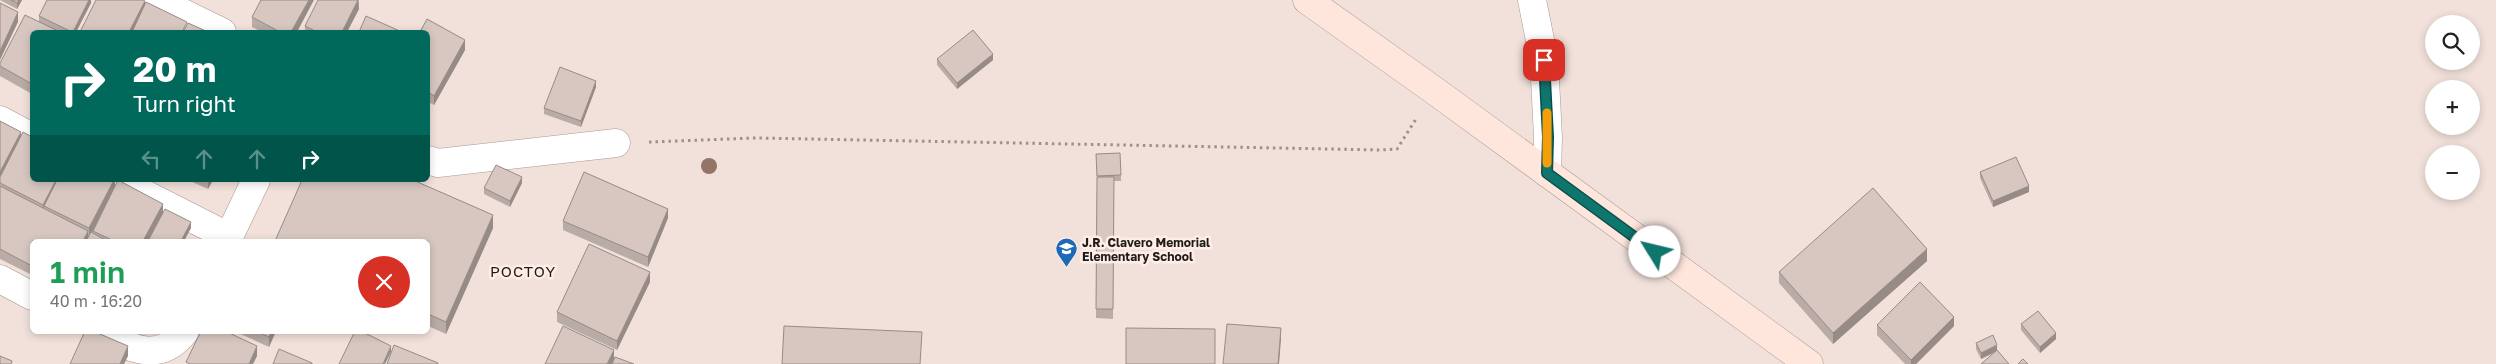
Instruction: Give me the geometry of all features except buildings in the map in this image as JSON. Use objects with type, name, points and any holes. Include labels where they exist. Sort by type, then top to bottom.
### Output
[{"type":"street","points":[[156,0],[218,30]]},
{"type":"street","points":[[1307,0],[1809,364]]},
{"type":"street","points":[[1532,0],[1544,60],[1548,137],[1547,173]]},
{"type":"street","points":[[0,120],[30,136]]},
{"type":"street","points":[[430,161],[438,163],[616,143]]},
{"type":"street","points":[[121,182],[228,239],[255,182]]},
{"type":"street","points":[[0,279],[30,295]]},
{"type":"street","points":[[105,334],[144,352],[156,354],[168,350],[182,334]]},
{"type":"path","points":[[616,143],[756,138],[1397,149],[1435,91]]},
{"type":"slow traffic","points":[[1547,113],[1547,163]]},
{"type":"place","name":"J.R. Clavero Memorial Elementary School","points":[[1066,268]]},
{"type":"district","name":"POCTOY","points":[[523,271]]},
{"type":"route","points":[[1544,60],[1548,137],[1547,173],[1655,252]]}]
